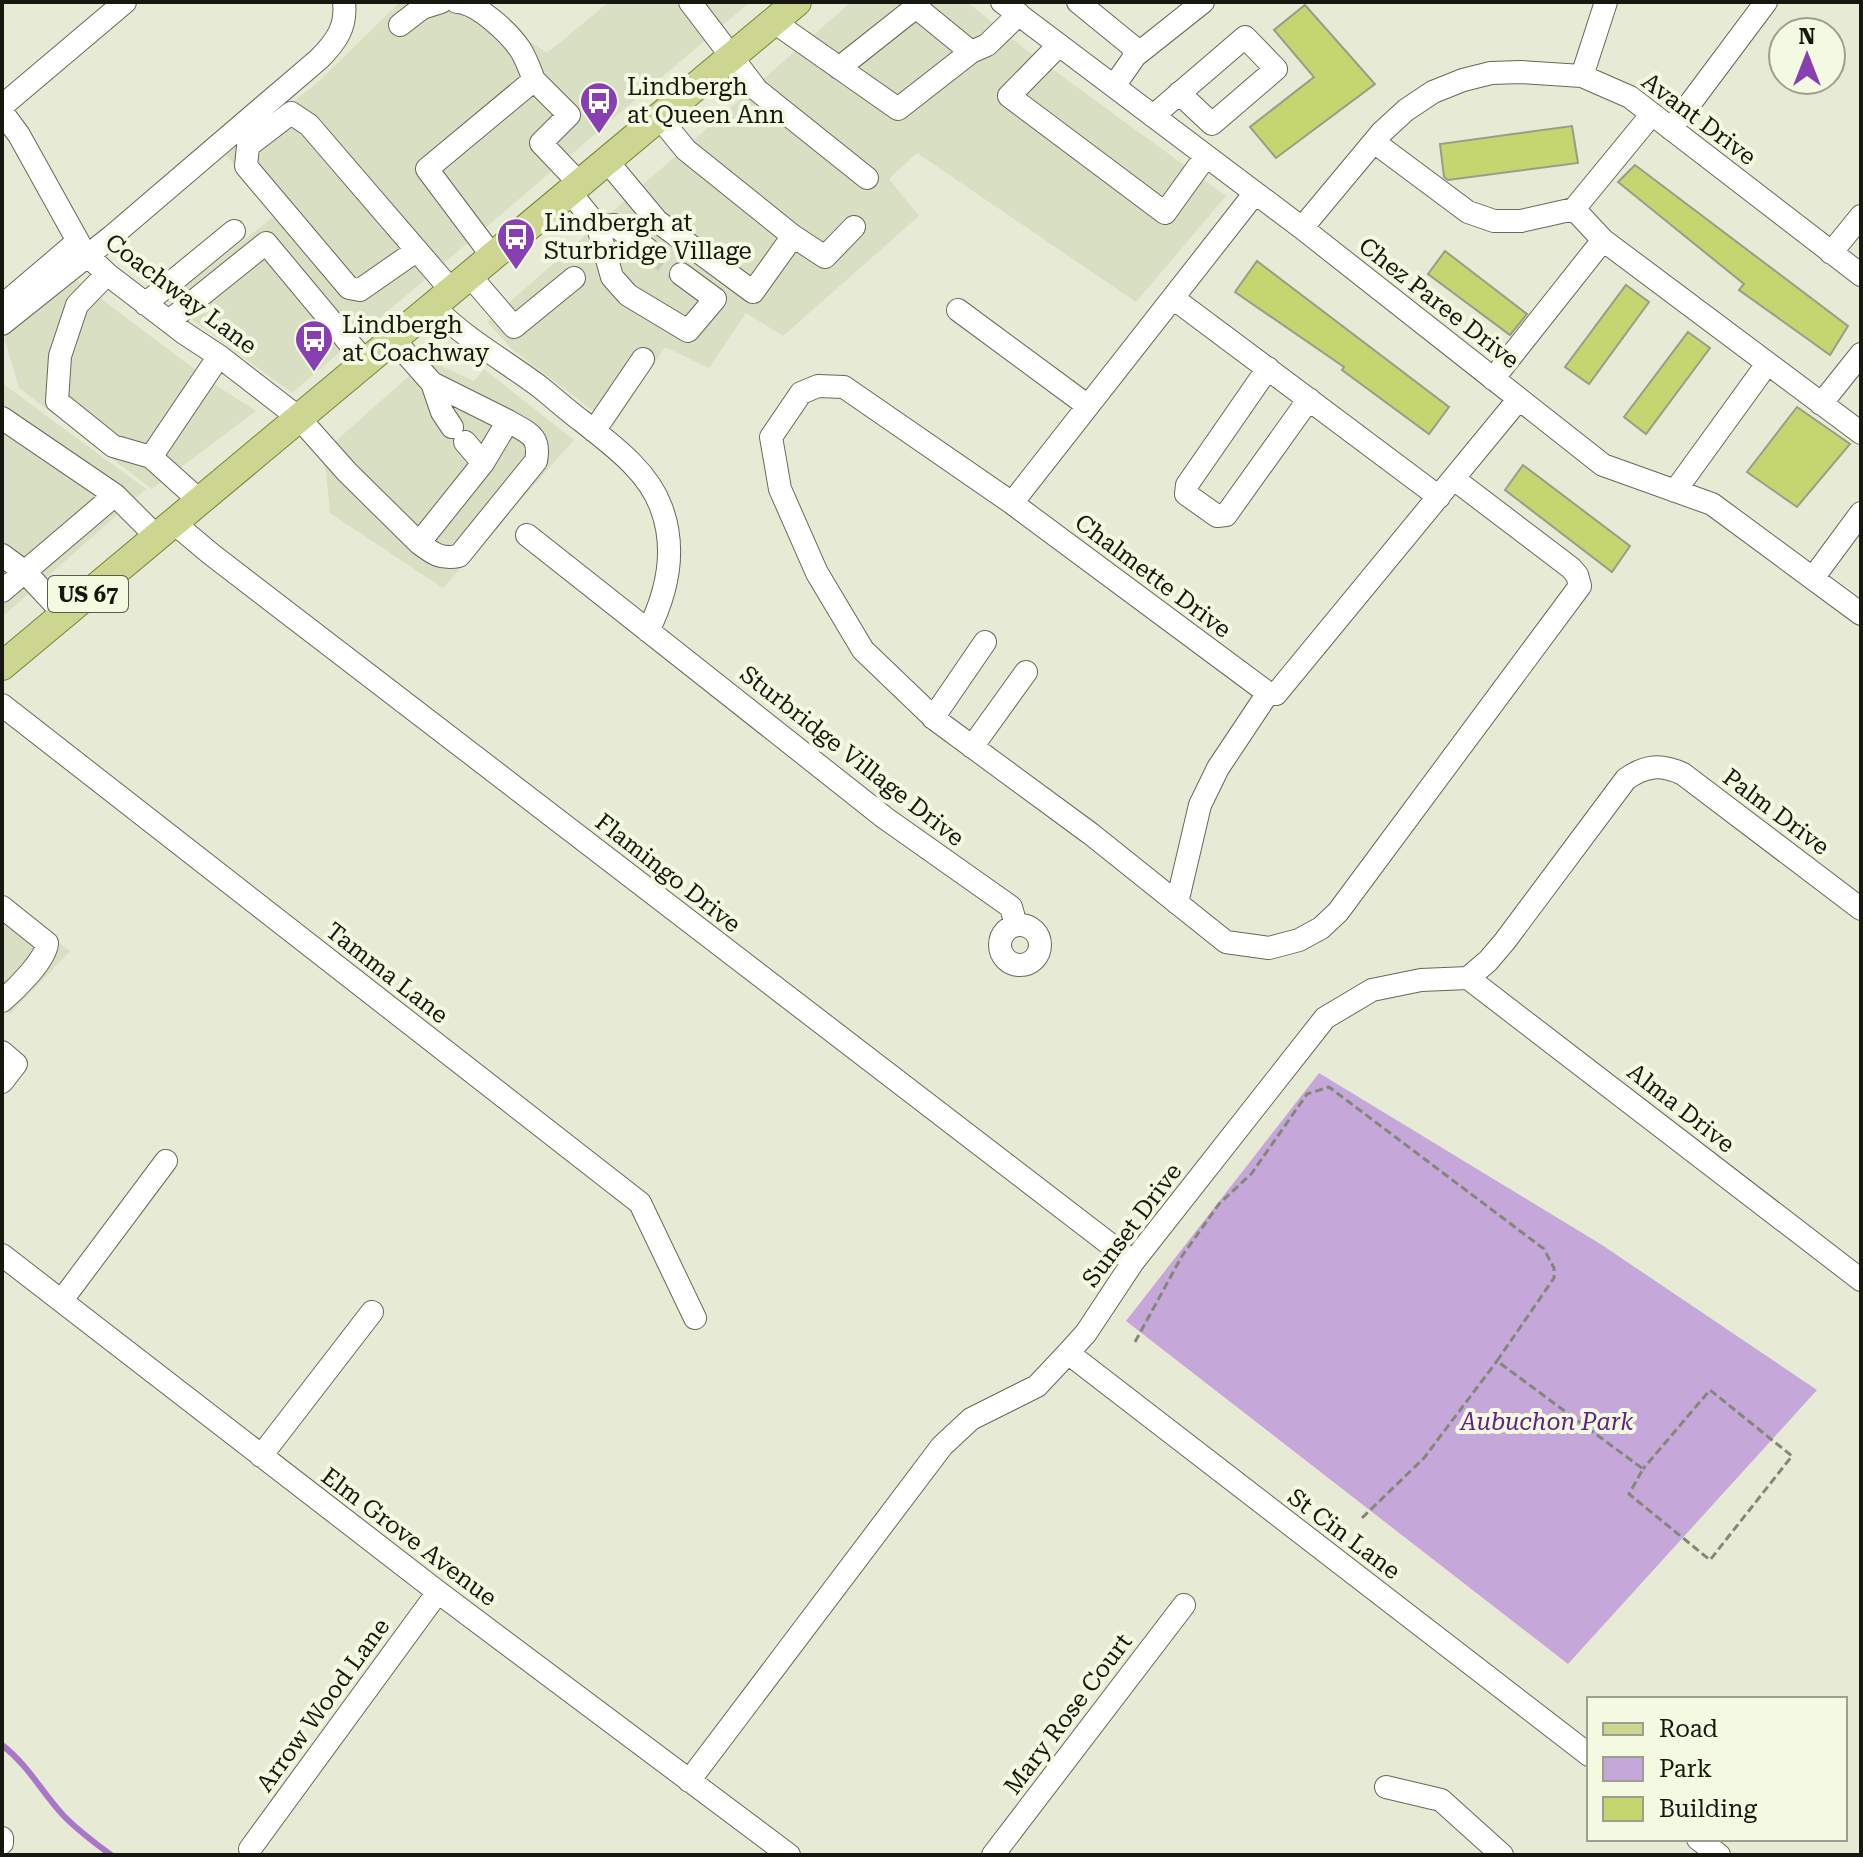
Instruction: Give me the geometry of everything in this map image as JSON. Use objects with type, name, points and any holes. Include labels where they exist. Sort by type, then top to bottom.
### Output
[{"type":"main road","name":"US 67","points":[[2,666],[733,56],[780,10]]},
{"type":"street","points":[[2,109],[125,2]]},
{"type":"street","points":[[2,306],[82,249],[319,59],[341,31],[346,16],[344,2]]},
{"type":"street","points":[[400,25],[422,8],[441,2]]},
{"type":"street","points":[[457,2],[465,2],[489,17],[520,49],[534,80],[569,115],[541,143],[575,188],[598,227],[612,277],[628,295],[675,326],[688,331],[715,299],[681,274]]},
{"type":"street","points":[[690,2],[757,90],[867,178]]},
{"type":"street","points":[[1078,2],[1123,36],[1132,46],[1135,56]]},
{"type":"street","points":[[1114,86],[1135,56],[1203,2]]},
{"type":"street","points":[[1582,76],[1606,2]]},
{"type":"street","points":[[1671,129],[1766,2]]},
{"type":"street","points":[[839,68],[916,7],[971,52]]},
{"type":"street","points":[[780,10],[839,68],[898,109],[971,52],[987,45],[1010,8]]},
{"type":"street","name":"Chez Paree Drive","points":[[1010,8],[1302,228],[1603,465],[1712,504],[1861,614]]},
{"type":"street","points":[[1059,45],[1009,96],[1165,213],[1206,156]]},
{"type":"street","name":"Avant Drive","points":[[1302,228],[1374,142],[1406,110],[1433,92],[1491,73],[1582,76],[1630,97],[1861,275]]},
{"type":"street","points":[[493,257],[427,169],[534,80]]},
{"type":"street","points":[[1153,116],[1179,93]]},
{"type":"street","name":"Coachway Lane","points":[[2,109],[82,249],[145,304],[299,418],[347,472],[419,543]]},
{"type":"street","points":[[416,251],[360,290],[349,288],[246,166],[248,146],[291,113],[309,125],[451,291],[514,327],[574,278]]},
{"type":"street","points":[[1374,142],[1468,212],[1494,221],[1521,221],[1574,209],[1652,114]]},
{"type":"street","points":[[659,117],[686,150],[793,236],[825,257],[854,227]]},
{"type":"street","points":[[607,161],[657,221],[753,292],[793,236]]},
{"type":"street","points":[[1012,503],[1255,193]]},
{"type":"street","points":[[1574,209],[1603,240],[1861,433]]},
{"type":"street","points":[[1831,253],[1861,216]]},
{"type":"street","points":[[598,227],[614,225],[647,249]]},
{"type":"street","points":[[145,304],[234,231]]},
{"type":"street","points":[[1493,379],[1603,240]]},
{"type":"street","points":[[169,321],[266,243],[366,363]]},
{"type":"street","points":[[2,324],[82,249]]},
{"type":"street","points":[[107,274],[77,305],[60,356],[57,401],[113,446],[151,457],[200,501]]},
{"type":"street","points":[[451,291],[454,328],[539,387],[630,461],[661,506],[667,529],[668,578],[662,602],[648,631]]},
{"type":"street","points":[[1173,298],[1439,497]]},
{"type":"street","points":[[958,310],[1088,406]]},
{"type":"street","points":[[394,340],[432,383],[508,421],[532,435],[538,448],[536,461],[459,556],[448,559],[436,556],[419,543],[483,463],[508,421]]},
{"type":"street","points":[[1821,404],[1861,354]]},
{"type":"street","points":[[151,457],[219,356]]},
{"type":"street","points":[[594,431],[643,359]]},
{"type":"street","points":[[1675,491],[1767,364]]},
{"type":"street","points":[[1268,368],[1190,480],[1186,494],[1217,516],[1226,515],[1309,399]]},
{"type":"street","points":[[432,383],[442,412],[483,463]]},
{"type":"street","name":"Chalmette Drive","points":[[1268,693],[1012,503],[844,387],[818,386],[801,393],[771,437],[780,489],[817,573],[863,650],[933,718],[1091,834],[1226,942],[1269,948],[1299,940],[1321,928],[1338,912],[1580,586],[1571,568],[1454,479]]},
{"type":"street","points":[[1177,903],[1200,805],[1218,768],[1268,693],[1276,694],[1287,684],[1518,400]]},
{"type":"street","name":"Flamingo Drive","points":[[2,418],[166,530],[211,554],[1133,1262]]},
{"type":"street","points":[[2,591],[115,495]]},
{"type":"street","points":[[1813,578],[1861,513]]},
{"type":"street","name":"Sturbridge Village Drive","points":[[527,535],[885,818],[1011,907],[1016,925]]},
{"type":"street","points":[[2,555],[25,572],[64,614]]},
{"type":"street","points":[[933,718],[985,642]]},
{"type":"street","points":[[972,747],[1026,672]]},
{"type":"street","name":"Tamma Lane","points":[[2,705],[640,1203],[695,1318]]},
{"type":"street","name":"Palm Drive","points":[[1468,978],[1505,941],[1626,779],[1640,769],[1655,766],[1683,774],[1861,909]]},
{"type":"street","points":[[2,907],[47,943],[47,950],[2,1001]]},
{"type":"street","name":"Sunset Drive","points":[[689,1781],[942,1446],[971,1419],[1037,1386],[1086,1333],[1133,1262],[1325,1018],[1372,990],[1421,980],[1468,978]]},
{"type":"street","name":"Alma Drive","points":[[1468,978],[1861,1280]]},
{"type":"street","points":[[2,1052],[16,1064],[2,1082]]},
{"type":"street","points":[[62,1300],[166,1161]]},
{"type":"street","name":"Elm Grove Avenue","points":[[2,1255],[438,1592],[789,1855]]},
{"type":"street","points":[[261,1456],[372,1312]]},
{"type":"street","name":"St Cin Lane","points":[[1068,1353],[1587,1753]]},
{"type":"street","name":"Arrow Wood Lane","points":[[250,1849],[438,1592]]},
{"type":"street","name":"Mary Rose Court","points":[[993,1855],[1184,1605]]},
{"type":"street","points":[[1386,1787],[1441,1800],[1502,1855]]},
{"type":"street","points":[[1701,1841],[1719,1855]]},
{"type":"path","points":[[1135,1342],[1182,1256],[1219,1204],[1252,1173],[1307,1094],[1329,1087],[1544,1249],[1554,1268],[1554,1278],[1424,1458],[1362,1518]]},
{"type":"path","points":[[1497,1361],[1643,1469]]},
{"type":"path","points":[[1710,1390],[1792,1456],[1710,1560],[1629,1494],[1643,1469],[1710,1390]]},
{"type":"shaded area","points":[[400,2],[470,2],[547,53],[609,2],[750,2],[292,393],[167,301],[277,214],[225,154],[316,84]]},
{"type":"shaded area","points":[[851,2],[967,2],[1025,49],[1226,196],[1136,302],[917,153],[889,179],[919,216],[783,336],[746,313],[709,368],[665,347],[613,426],[513,350],[487,322]]},
{"type":"shaded area","points":[[76,280],[217,386],[256,411],[152,489],[19,388],[4,338]]},
{"type":"shaded area","points":[[427,360],[474,381],[484,369],[574,440],[443,588],[330,513],[326,472],[320,455]]},
{"type":"shaded area","points":[[2,383],[146,489],[2,617]]},
{"type":"shaded area","points":[[2,901],[70,951],[10,1014],[2,1008]]},
{"type":"green space","name":"Aubuchon Park","points":[[1319,1073],[1602,1245],[1817,1390],[1568,1664],[1126,1321]]},
{"type":"building","points":[[1305,5],[1375,84],[1276,158],[1250,127],[1314,77],[1274,30]]},
{"type":"building","points":[[1572,126],[1578,163],[1448,180],[1444,177],[1440,144]]},
{"type":"building","points":[[1635,165],[1848,326],[1830,355],[1739,290],[1744,284],[1618,182]]},
{"type":"building","points":[[1445,251],[1527,314],[1510,335],[1428,274]]},
{"type":"building","points":[[1257,261],[1449,407],[1429,434],[1342,370],[1344,367],[1235,292]]},
{"type":"building","points":[[1626,285],[1649,302],[1589,384],[1565,367]]},
{"type":"building","points":[[1688,332],[1710,348],[1646,434],[1624,417]]},
{"type":"building","points":[[1797,407],[1850,444],[1797,507],[1747,472]]},
{"type":"building","points":[[1523,465],[1630,546],[1612,572],[1505,490]]},
{"type":"waterway","points":[[2,1745],[68,1821],[111,1855]]},
{"type":"tunnel","points":[[647,249],[681,274]]},
{"type":"place","name":"Lindbergh at Queen Ann","points":[[599,135]]},
{"type":"place","name":"Lindbergh at Sturbridge Village","points":[[516,271]]},
{"type":"place","name":"Lindbergh at Coachway","points":[[314,373]]}]
